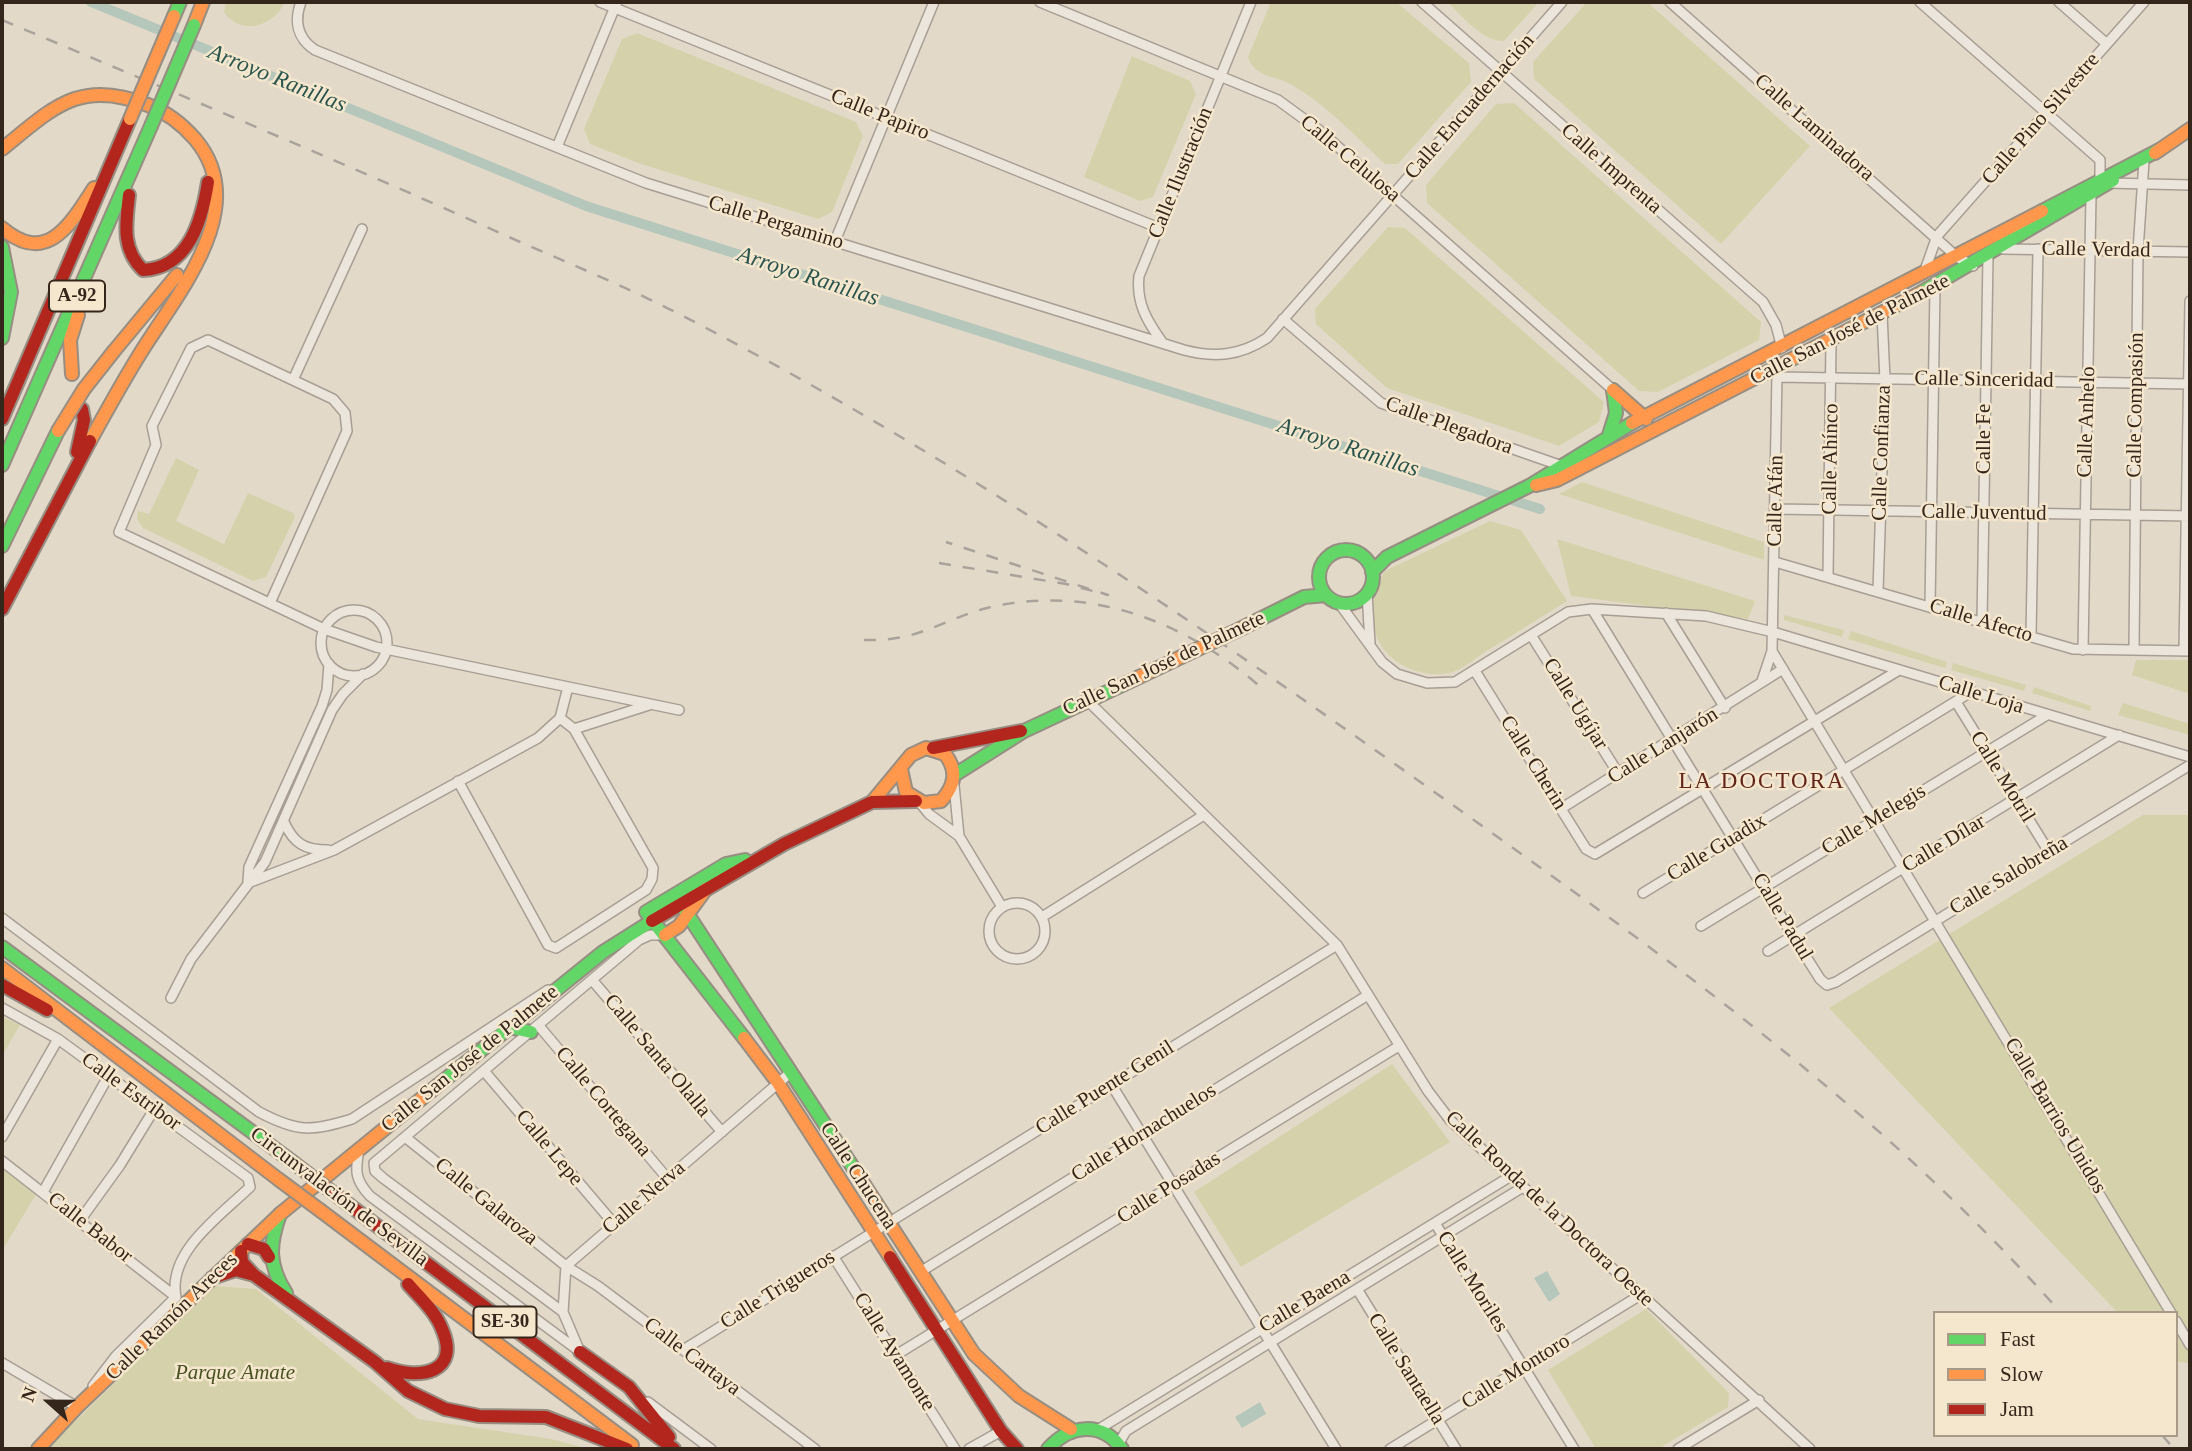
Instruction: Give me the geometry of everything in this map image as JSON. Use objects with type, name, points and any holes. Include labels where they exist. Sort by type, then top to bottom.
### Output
[{"type":"main road","name":"A-92","points":[[2,419],[180,2]]},
{"type":"main road","name":"A-92","points":[[2,465],[122,194],[203,2]]},
{"type":"main road","points":[[2,611],[72,471],[202,248],[217,207],[217,184],[208,159],[188,129],[170,115],[122,96],[92,93],[55,104],[3,151]]},
{"type":"main road","name":"Calle San José de Palmete","points":[[1372,572],[1387,557],[1528,486],[1642,417],[1782,348],[2144,161],[2190,129]]},
{"type":"main road","name":"Calle San José de Palmete","points":[[1528,486],[1556,480],[1776,373],[2003,249],[2091,195],[2104,181],[2159,150]]},
{"type":"main road","points":[[3,228],[17,241],[35,245],[48,242],[66,230],[116,154]]},
{"type":"main road","points":[[138,156],[124,222],[127,256],[132,264],[153,271],[167,266],[183,253],[193,240],[206,209],[208,159]]},
{"type":"main road","points":[[2,546],[58,431],[84,389],[185,264],[198,242],[211,210],[213,188],[208,159]]},
{"type":"main road","points":[[72,374],[70,340],[122,194]]},
{"type":"main road","points":[[2,247],[10,270],[11,296],[2,338]]},
{"type":"main road","points":[[2,393],[62,283]]},
{"type":"main road","points":[[1776,373],[1822,326]]},
{"type":"main road","points":[[1776,373],[1782,348]]},
{"type":"main road","points":[[1613,390],[1642,417],[1663,426]]},
{"type":"main road","points":[[1609,435],[1616,423],[1617,408],[1613,390]]},
{"type":"main road","points":[[72,471],[82,433],[82,409]]},
{"type":"main road","points":[[1350,550],[1365,558],[1372,572],[1367,593],[1355,602],[1339,603],[1326,595],[1319,581],[1321,564],[1333,552],[1350,550]]},
{"type":"main road","name":"Calle San José de Palmete","points":[[1365,558],[1387,557]]},
{"type":"main road","name":"Calle San José de Palmete","points":[[955,779],[1024,731],[1304,597],[1319,581]]},
{"type":"main road","points":[[2,602],[13,586]]},
{"type":"main road","name":"Calle San José de Palmete","points":[[1304,597],[1326,595]]},
{"type":"main road","name":"Calle San José de Palmete","points":[[933,748],[1024,731]]},
{"type":"main road","points":[[677,898],[708,886],[759,857],[872,802],[914,752],[933,748],[948,757],[955,779],[941,801],[872,802]]},
{"type":"main road","points":[[901,769],[902,786],[918,802]]},
{"type":"main road","points":[[677,898],[726,864],[759,857]]},
{"type":"main road","points":[[665,935],[688,915],[708,886]]},
{"type":"main road","name":"Calle San José de Palmete","points":[[310,1189],[571,976],[650,921],[677,898]]},
{"type":"main road","name":"Calle Chucena","points":[[677,898],[952,1322],[998,1382],[1023,1401],[1071,1429]]},
{"type":"main road","name":"Calle Chucena","points":[[650,921],[665,935],[779,1083],[1001,1431],[1017,1449]]},
{"type":"main road","points":[[2,937],[158,1061]]},
{"type":"main road","name":"Circunvalación de Sevilla","points":[[2,947],[674,1449]]},
{"type":"main road","name":"Circunvalación de Sevilla","points":[[2,968],[638,1449]]},
{"type":"main road","points":[[2,985],[74,1025]]},
{"type":"main road","points":[[509,1027],[535,1029]]},
{"type":"main road","name":"Calle Ramón Areces","points":[[38,1449],[77,1407],[244,1247],[310,1189]]},
{"type":"main road","points":[[269,1257],[280,1214]]},
{"type":"main road","points":[[289,1298],[275,1276],[264,1249],[244,1247],[243,1262],[254,1275],[375,1362],[408,1391],[445,1409],[479,1416],[546,1417],[627,1449]]},
{"type":"main road","points":[[375,1362],[397,1373],[414,1377],[435,1371],[446,1351],[446,1338],[431,1311],[391,1263]]},
{"type":"main road","points":[[212,1278],[236,1270],[254,1275]]},
{"type":"main road","points":[[580,1352],[629,1387],[680,1449]]},
{"type":"main road","points":[[1048,1449],[1071,1429],[1099,1429],[1120,1446]]},
{"type":"street","points":[[195,21],[210,2]]},
{"type":"street","name":"Calle Pergamino","points":[[301,2],[297,18],[300,35],[315,50],[646,183],[1162,342],[1218,356],[1242,351],[1267,338]]},
{"type":"street","name":"Calle Papiro","points":[[600,2],[616,5],[1159,228]]},
{"type":"street","points":[[835,241],[934,2]]},
{"type":"street","name":"Calle Celulosa","points":[[1040,2],[1278,100],[1319,130],[1613,390]]},
{"type":"street","name":"Calle Ilustración","points":[[1162,342],[1147,322],[1138,289],[1139,276],[1251,2]]},
{"type":"street","name":"Calle Imprenta","points":[[1422,2],[1763,302],[1776,325],[1782,348]]},
{"type":"street","name":"Calle Encuadernación","points":[[1267,338],[1562,2]]},
{"type":"street","name":"Calle Laminadora","points":[[1670,2],[1937,236],[1957,257],[1973,266]]},
{"type":"street","points":[[1920,2],[2100,160],[2104,181],[2190,185]]},
{"type":"street","points":[[2059,2],[2107,44]]},
{"type":"street","name":"Calle Pino Silvestre","points":[[1937,236],[2144,2]]},
{"type":"street","points":[[558,147],[616,5]]},
{"type":"street","name":"Calle Compasión","points":[[2134,650],[2138,251],[2144,161]]},
{"type":"street","name":"Calle Anhelo","points":[[2083,650],[2091,195]]},
{"type":"street","points":[[293,380],[362,229]]},
{"type":"street","points":[[1924,274],[1937,236]]},
{"type":"street","name":"Calle Verdad","points":[[2003,249],[2190,252]]},
{"type":"street","points":[[2032,636],[2038,249]]},
{"type":"street","name":"Calle Fe","points":[[1982,621],[1988,257]]},
{"type":"street","points":[[1930,606],[1935,286]]},
{"type":"street","points":[[2187,650],[2190,301]]},
{"type":"street","name":"Calle Confianza","points":[[1878,591],[1885,380],[1882,314]]},
{"type":"street","name":"Calle Plegadora","points":[[1283,319],[1381,403],[1559,465]]},
{"type":"street","points":[[270,603],[347,431],[345,413],[332,399],[208,340],[191,348],[152,426],[156,445],[119,532],[324,629],[386,649],[679,710]]},
{"type":"street","name":"Calle Ahínco","points":[[1828,577],[1831,510],[1831,341]]},
{"type":"street","name":"Calle Sinceridad","points":[[1776,373],[1885,380],[2190,384]]},
{"type":"street","name":"Calle Afán","points":[[1773,632],[1777,509],[1776,373]]},
{"type":"street","name":"Calle Juventud","points":[[1777,509],[2188,516]]},
{"type":"street","name":"Calle Afecto","points":[[1775,562],[2083,650],[2187,650]]},
{"type":"street","points":[[1367,593],[1367,629],[1371,648]]},
{"type":"street","name":"Calle Loja","points":[[1339,603],[1389,669],[1427,683],[1455,682],[1568,612],[1592,609],[1706,616],[1773,632],[2190,757]]},
{"type":"street","name":"Calle Padul","points":[[1592,609],[1793,936],[1820,979],[1827,985]]},
{"type":"street","points":[[172,998],[191,959],[265,862],[332,710],[343,694],[363,674],[379,664],[386,649],[382,626],[366,612],[342,612],[324,629],[321,646],[329,664],[327,690],[249,867],[248,883]]},
{"type":"street","points":[[1666,613],[1725,708]]},
{"type":"street","points":[[1762,681],[1772,651],[1773,632]]},
{"type":"street","name":"Calle Ugíjar","points":[[1531,635],[1618,773]]},
{"type":"street","name":"Calle Barrios Unidos","points":[[1772,651],[1937,920],[2170,1311]]},
{"type":"street","points":[[329,664],[344,674],[363,674]]},
{"type":"street","name":"Calle Lanjarón","points":[[1562,808],[1725,708],[1783,669]]},
{"type":"street","points":[[1702,790],[1899,670]]},
{"type":"street","name":"Calle Cherin","points":[[1475,671],[1591,854],[1597,854],[1702,790]]},
{"type":"street","points":[[248,883],[334,850],[538,738],[560,718],[568,687]]},
{"type":"street","name":"Calle Guadix","points":[[1643,893],[1970,692]]},
{"type":"street","name":"Calle Ronda de la Doctora Oeste","points":[[1088,701],[1337,945],[1399,1046],[1450,1121],[1810,1449]]},
{"type":"street","name":"Calle Motril","points":[[1956,702],[2049,852]]},
{"type":"street","points":[[575,729],[650,705]]},
{"type":"street","name":"Calle Melegis","points":[[1701,926],[2048,715]]},
{"type":"street","points":[[458,781],[548,945],[556,948],[646,890],[652,879],[653,868],[575,729],[560,718]]},
{"type":"street","name":"Calle Dílar","points":[[1768,951],[2119,735]]},
{"type":"street","name":"Calle Salobreña","points":[[1827,985],[2190,765]]},
{"type":"street","points":[[955,779],[958,836]]},
{"type":"street","points":[[918,802],[958,836],[1003,907]]},
{"type":"street","points":[[1042,917],[1204,815]]},
{"type":"street","points":[[284,822],[294,842],[306,848],[334,850]]},
{"type":"street","points":[[1020,903],[1036,910],[1042,917],[1045,936],[1042,944],[1028,957],[1012,959],[998,952],[990,937],[991,920],[1003,907],[1020,903]]},
{"type":"street","points":[[2,918],[259,1112],[288,1127],[317,1130],[352,1119],[571,976]]},
{"type":"street","name":"Calle San José de Palmete","points":[[563,1312],[383,1178],[375,1171],[374,1163],[639,940],[650,935],[665,935]]},
{"type":"street","name":"Calle Puente Genil","points":[[874,1231],[1337,945]]},
{"type":"street","name":"Calle Santa Olalla","points":[[593,981],[722,1132]]},
{"type":"street","name":"Calle Hornachuelos","points":[[920,1272],[1368,995]]},
{"type":"street","name":"Calle Estribor","points":[[2,1008],[58,1039],[248,1178],[250,1187],[183,1255],[174,1286],[176,1297]]},
{"type":"street","name":"Calle Cortegana","points":[[535,1029],[667,1178]]},
{"type":"street","points":[[2,1137],[58,1039]]},
{"type":"street","name":"Calle Posadas","points":[[896,1355],[1399,1046]]},
{"type":"street","name":"Calle Lepe","points":[[484,1071],[614,1224]]},
{"type":"street","name":"Calle Nerva","points":[[566,1266],[790,1073]]},
{"type":"street","points":[[43,1192],[109,1075]]},
{"type":"street","points":[[1111,1084],[1336,1449]]},
{"type":"street","points":[[80,1219],[120,1165],[155,1108]]},
{"type":"street","name":"Calle Galaroza","points":[[405,1137],[566,1266]]},
{"type":"street","points":[[359,1149],[355,1173],[359,1185],[370,1196],[580,1352]]},
{"type":"street","name":"Calle Babor","points":[[2,1161],[80,1219],[176,1297]]},
{"type":"street","name":"Calle Baena","points":[[1099,1429],[1511,1176]]},
{"type":"street","name":"Calle Baena","points":[[1120,1446],[1126,1431],[1523,1187]]},
{"type":"street","name":"Calle Moriles","points":[[1435,1223],[1574,1449]]},
{"type":"street","name":"Calle Trigueros","points":[[682,1350],[874,1231]]},
{"type":"street","name":"Calle Ayamonte","points":[[833,1256],[955,1449]]},
{"type":"street","points":[[566,1266],[563,1312],[580,1352]]},
{"type":"street","name":"Calle Cartaya","points":[[566,1266],[815,1449]]},
{"type":"street","name":"Calle Santaella","points":[[1357,1289],[1456,1449]]},
{"type":"street","name":"Calle Montoro","points":[[1390,1449],[1642,1294]]},
{"type":"street","points":[[2,1363],[77,1407],[116,1356],[176,1297]]},
{"type":"street","points":[[2178,1324],[2190,1345]]},
{"type":"street","points":[[629,1387],[711,1449]]},
{"type":"street","points":[[1678,1449],[1759,1400]]},
{"type":"street","points":[[969,1449],[1001,1431]]},
{"type":"green space","points":[[226,2],[285,2],[273,17],[257,25],[248,26],[231,20],[224,12]]},
{"type":"green space","points":[[1271,2],[1396,2],[1469,63],[1471,82],[1398,164],[1385,164],[1317,102],[1292,85],[1255,69],[1251,64],[1248,57]]},
{"type":"green space","points":[[1447,2],[1539,2],[1504,41],[1480,33]]},
{"type":"green space","points":[[1587,2],[1647,2],[1810,146],[1721,244],[1534,79],[1533,62]]},
{"type":"green space","points":[[637,33],[856,122],[863,136],[832,212],[818,219],[641,164],[590,144],[584,129],[622,39]]},
{"type":"green space","points":[[1132,56],[1190,81],[1196,94],[1153,197],[1140,201],[1084,177]]},
{"type":"green space","points":[[1514,103],[1761,322],[1759,340],[1658,392],[1639,391],[1427,203],[1426,185],[1496,104]]},
{"type":"green space","points":[[1388,227],[1405,228],[1604,402],[1599,422],[1559,446],[1387,388],[1316,324],[1315,309]]},
{"type":"green space","points":[[176,458],[199,470],[176,521],[224,544],[248,493],[293,513],[295,517],[266,577],[253,581],[143,528],[137,519],[138,511],[149,514]]},
{"type":"green space","points":[[1582,482],[1764,542],[1764,560],[1559,494]]},
{"type":"green space","points":[[1490,521],[1521,530],[1567,601],[1453,672],[1419,672],[1398,662],[1382,647],[1373,620],[1375,594],[1385,571]]},
{"type":"green space","points":[[1557,539],[1755,601],[1748,619],[1571,596]]},
{"type":"green space","points":[[1784,615],[1844,630],[1842,637],[1784,620]]},
{"type":"green space","points":[[1851,631],[1947,662],[1945,668],[1848,639]]},
{"type":"green space","points":[[2136,660],[2190,660],[2190,694],[2132,675]]},
{"type":"green space","points":[[1953,663],[2026,685],[2024,691],[1951,670]]},
{"type":"green space","points":[[2034,687],[2091,706],[2090,711],[2032,693]]},
{"type":"green space","points":[[2123,703],[2190,724],[2190,735],[2118,715]]},
{"type":"green space","points":[[2143,815],[2190,815],[2190,1363],[2178,1362],[2178,1311],[2116,1311],[1829,1008]]},
{"type":"green space","points":[[2,1017],[20,1025],[2,1056]]},
{"type":"green space","points":[[1392,1064],[1450,1142],[1241,1267],[1194,1192]]},
{"type":"green space","points":[[2,1164],[38,1191],[2,1251]]},
{"type":"green space","name":"Parque Amate","points":[[214,1286],[256,1289],[418,1419],[551,1439],[589,1449],[47,1449]]},
{"type":"green space","points":[[1646,1309],[1729,1393],[1728,1407],[1658,1449],[1596,1449],[1548,1370]]},
{"type":"shaded area","points":[[1547,1271],[1560,1294],[1549,1302],[1534,1278]]},
{"type":"shaded area","points":[[1260,1402],[1266,1414],[1242,1428],[1235,1417]]},
{"type":"waterway","name":"Arroyo Ranillas","points":[[91,2],[586,206],[1540,509]]},
{"type":"railway","points":[[2,20],[376,178],[613,282],[784,370],[988,490],[1284,686],[1556,879],[1709,992],[1784,1051],[1927,1176],[1995,1242],[2059,1311]]},
{"type":"railway","points":[[939,563],[1066,584],[1108,595],[946,542]]},
{"type":"railway","points":[[864,640],[908,636],[976,611],[1025,602],[1063,601],[1100,605],[1135,614],[1203,645],[1264,690]]},
{"type":"railway","points":[[2164,1437],[2174,1449]]},
{"type":"traffic: fast","points":[[174,16],[180,2]]},
{"type":"traffic: fast","points":[[151,126],[194,25]]},
{"type":"traffic: fast","points":[[2,465],[151,126]]},
{"type":"traffic: fast","points":[[2042,211],[2159,150]]},
{"type":"traffic: fast","points":[[1922,292],[2113,180]]},
{"type":"traffic: fast","points":[[2,247],[11,292],[2,338]]},
{"type":"traffic: fast","points":[[1609,435],[1616,413],[1613,390]]},
{"type":"traffic: fast","points":[[1372,572],[1387,557],[1529,486],[1632,423]]},
{"type":"traffic: fast","points":[[2,546],[58,431]]},
{"type":"traffic: fast","points":[[1346,550],[1365,558],[1373,577],[1365,596],[1346,604],[1327,596],[1319,577],[1327,558],[1346,550]]},
{"type":"traffic: fast","points":[[1242,628],[1304,597],[1326,595]]},
{"type":"traffic: fast","points":[[956,774],[1024,731],[1137,678]]},
{"type":"traffic: fast","points":[[744,1038],[646,912],[726,864],[745,860]]},
{"type":"traffic: fast","points":[[677,898],[858,1175]]},
{"type":"traffic: fast","points":[[437,1086],[603,952],[652,921]]},
{"type":"traffic: fast","points":[[2,947],[294,1163]]},
{"type":"traffic: fast","points":[[509,1027],[531,1032]]},
{"type":"traffic: fast","points":[[280,1214],[272,1255],[276,1273],[286,1293]]},
{"type":"traffic: fast","points":[[1048,1449],[1066,1435],[1086,1429],[1105,1434],[1122,1449]]},
{"type":"traffic: slow","points":[[194,25],[203,2]]},
{"type":"traffic: slow","points":[[130,119],[174,16]]},
{"type":"traffic: slow","points":[[2,149],[52,110],[85,96],[103,95],[124,97],[167,115],[195,139],[211,165],[216,192],[213,219],[204,247],[191,274],[136,360],[90,441]]},
{"type":"traffic: slow","points":[[2155,153],[2190,129]]},
{"type":"traffic: slow","points":[[2,228],[18,239],[32,243],[45,242],[66,227],[94,188]]},
{"type":"traffic: slow","points":[[1632,423],[2042,211]]},
{"type":"traffic: slow","points":[[114,351],[177,275]]},
{"type":"traffic: slow","points":[[1536,485],[1557,480],[1922,292]]},
{"type":"traffic: slow","points":[[72,374],[70,340],[78,315]]},
{"type":"traffic: slow","points":[[58,431],[84,389],[114,351]]},
{"type":"traffic: slow","points":[[1613,390],[1646,419]]},
{"type":"traffic: slow","points":[[1137,678],[1242,628]]},
{"type":"traffic: slow","points":[[872,802],[911,755],[926,748],[945,754],[952,766],[952,784],[941,801],[924,803],[906,792],[901,769]]},
{"type":"traffic: slow","points":[[665,935],[679,926],[706,889]]},
{"type":"traffic: slow","points":[[2,968],[278,1179]]},
{"type":"traffic: slow","points":[[744,1038],[778,1083],[890,1257]]},
{"type":"traffic: slow","points":[[38,1449],[77,1407],[280,1214],[437,1086]]},
{"type":"traffic: slow","points":[[858,1175],[974,1354],[1019,1396],[1071,1429]]},
{"type":"traffic: slow","points":[[278,1179],[321,1211]]},
{"type":"traffic: slow","points":[[321,1211],[632,1445]]},
{"type":"traffic: jam","points":[[2,419],[130,119]]},
{"type":"traffic: jam","points":[[129,195],[126,225],[128,244],[143,270],[172,261],[182,251],[197,226],[208,182]]},
{"type":"traffic: jam","points":[[77,452],[84,420],[82,409]]},
{"type":"traffic: jam","points":[[2,609],[90,441]]},
{"type":"traffic: jam","points":[[933,748],[1021,731]]},
{"type":"traffic: jam","points":[[652,921],[784,844],[872,802],[916,801]]},
{"type":"traffic: jam","points":[[2,985],[47,1010]]},
{"type":"traffic: jam","points":[[294,1163],[336,1195]]},
{"type":"traffic: jam","points":[[336,1195],[674,1449]]},
{"type":"traffic: jam","points":[[248,1244],[264,1249],[269,1257]]},
{"type":"traffic: jam","points":[[241,1251],[242,1262],[254,1275]]},
{"type":"traffic: jam","points":[[890,1257],[1001,1431],[1017,1449]]},
{"type":"traffic: jam","points":[[212,1278],[236,1270],[254,1275],[375,1362],[408,1391],[445,1409],[479,1416],[546,1417],[627,1449]]},
{"type":"traffic: jam","points":[[387,1368],[400,1372],[424,1373],[442,1364],[446,1355],[446,1344],[439,1322],[408,1284]]},
{"type":"traffic: jam","points":[[580,1352],[629,1387],[669,1437]]},
{"type":"district","name":"LA DOCTORA","points":[[1762,782]]}]
